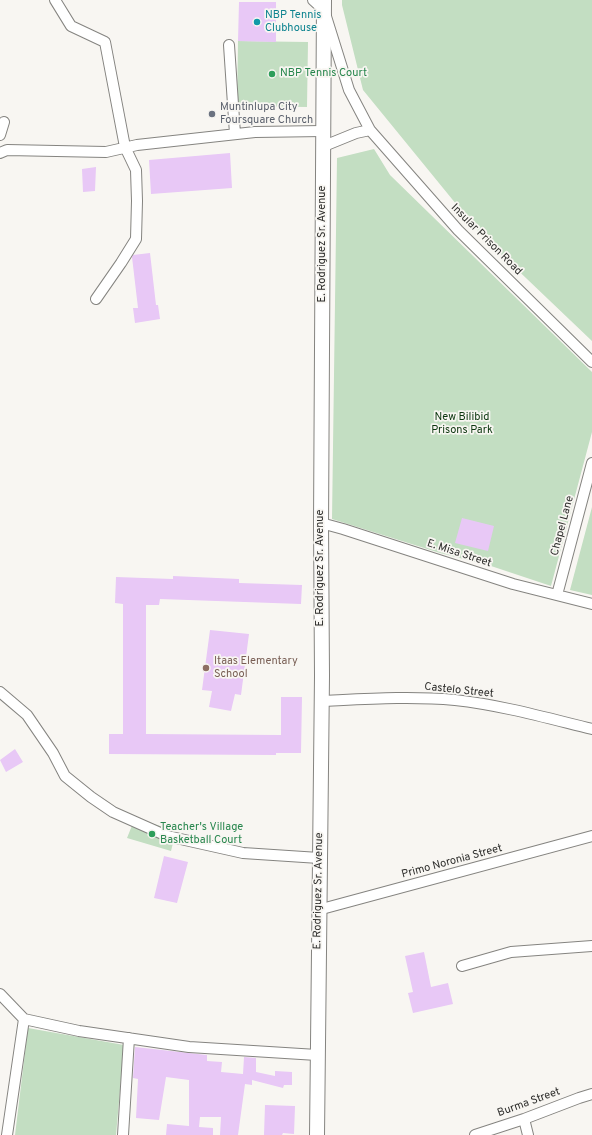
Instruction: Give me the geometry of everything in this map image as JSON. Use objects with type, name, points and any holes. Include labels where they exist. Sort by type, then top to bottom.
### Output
[{"type":"street","points":[[55,0],[71,26],[105,42],[125,147],[136,170],[136,239],[96,300]]},
{"type":"street","points":[[313,0],[324,5]]},
{"type":"street","name":"Insular Prison Road","points":[[324,5],[349,90],[370,130],[458,230],[592,362]]},
{"type":"street","name":"E. Rodriguez Sr. Avenue","points":[[317,1135],[321,701],[324,5]]},
{"type":"street","points":[[229,45],[235,134]]},
{"type":"street","points":[[0,135],[4,122]]},
{"type":"street","points":[[324,146],[356,133],[370,130]]},
{"type":"street","points":[[0,153],[7,150],[106,152],[137,144],[255,132],[323,131]]},
{"type":"street","name":"Chapel Lane","points":[[557,595],[592,463]]},
{"type":"street","name":"E. Misa Street","points":[[321,523],[513,584],[592,604]]},
{"type":"street","points":[[0,692],[27,715],[53,753],[64,776],[90,797],[113,812],[167,836],[243,853],[319,858]]},
{"type":"street","name":"Castelo Street","points":[[321,701],[407,698],[456,700],[506,708],[592,729]]},
{"type":"street","name":"Primo Noronia Street","points":[[318,910],[592,836]]},
{"type":"street","points":[[462,966],[511,952],[592,946]]},
{"type":"street","points":[[0,994],[24,1019],[79,1030],[189,1047],[317,1055]]},
{"type":"street","points":[[7,1135],[24,1019]]},
{"type":"street","points":[[123,1135],[129,1038]]},
{"type":"street","name":"Burma Street","points":[[474,1135],[524,1119],[592,1094]]},
{"type":"street","points":[[524,1119],[528,1135]]},
{"type":"green space","points":[[342,0],[592,0],[592,341],[483,237],[363,90]]},
{"type":"green space","name":"NBP Tennis Court","points":[[238,41],[308,42],[307,107],[237,106]]},
{"type":"green space","name":"New Bilibid Prisons Park","points":[[374,149],[390,175],[592,372],[592,432],[551,586],[491,566],[440,553],[332,519],[337,158]]},
{"type":"green space","points":[[592,507],[592,595],[570,590]]},
{"type":"green space","name":"Teacher's Village Basketball Court","points":[[135,818],[176,831],[171,851],[127,838]]},
{"type":"green space","points":[[28,1028],[124,1045],[116,1135],[15,1135]]},
{"type":"building","name":"NBP Tennis Clubhouse","points":[[239,2],[276,2],[276,42],[238,41]]},
{"type":"building","points":[[230,153],[232,188],[151,194],[149,160]]},
{"type":"building","points":[[96,167],[95,191],[83,192],[82,169]]},
{"type":"building","points":[[150,253],[156,305],[158,305],[160,319],[135,323],[133,308],[138,308],[132,257],[133,255]]},
{"type":"building","points":[[462,518],[494,526],[488,551],[455,543]]},
{"type":"building","points":[[173,576],[239,579],[239,583],[302,585],[301,604],[160,599],[159,605],[146,605],[146,734],[281,735],[281,697],[302,697],[301,753],[276,753],[276,755],[109,754],[109,734],[123,734],[123,604],[115,603],[116,577],[173,579]]},
{"type":"building","points":[[210,630],[249,634],[241,695],[235,694],[231,711],[209,707],[212,691],[202,690]]},
{"type":"building","points":[[15,749],[23,762],[6,772],[0,760]]},
{"type":"building","points":[[164,856],[188,862],[177,903],[154,898]]},
{"type":"building","points":[[424,952],[431,987],[448,983],[453,1004],[413,1013],[408,993],[413,992],[405,956]]},
{"type":"building","points":[[135,1047],[207,1055],[207,1061],[222,1062],[221,1072],[243,1074],[244,1057],[256,1058],[256,1072],[275,1076],[275,1071],[292,1072],[292,1085],[284,1085],[283,1088],[252,1080],[252,1085],[245,1084],[238,1135],[220,1135],[221,1117],[200,1117],[199,1127],[213,1128],[213,1135],[166,1135],[167,1124],[189,1126],[189,1080],[166,1077],[159,1120],[136,1118],[138,1079],[133,1078]]},
{"type":"building","points":[[265,1105],[295,1106],[294,1134],[283,1133],[282,1135],[264,1135]]},
{"type":"place","name":"NBP Tennis Clubhouse","points":[[257,22]]},
{"type":"place","name":"NBP Tennis Court","points":[[272,74]]},
{"type":"place","name":"Muntinlupa City Foursquare Church","points":[[212,114]]},
{"type":"place","name":"Itaas Elementary School","points":[[206,668]]},
{"type":"place","name":"Teacher's Village Basketball Court","points":[[152,834]]}]
